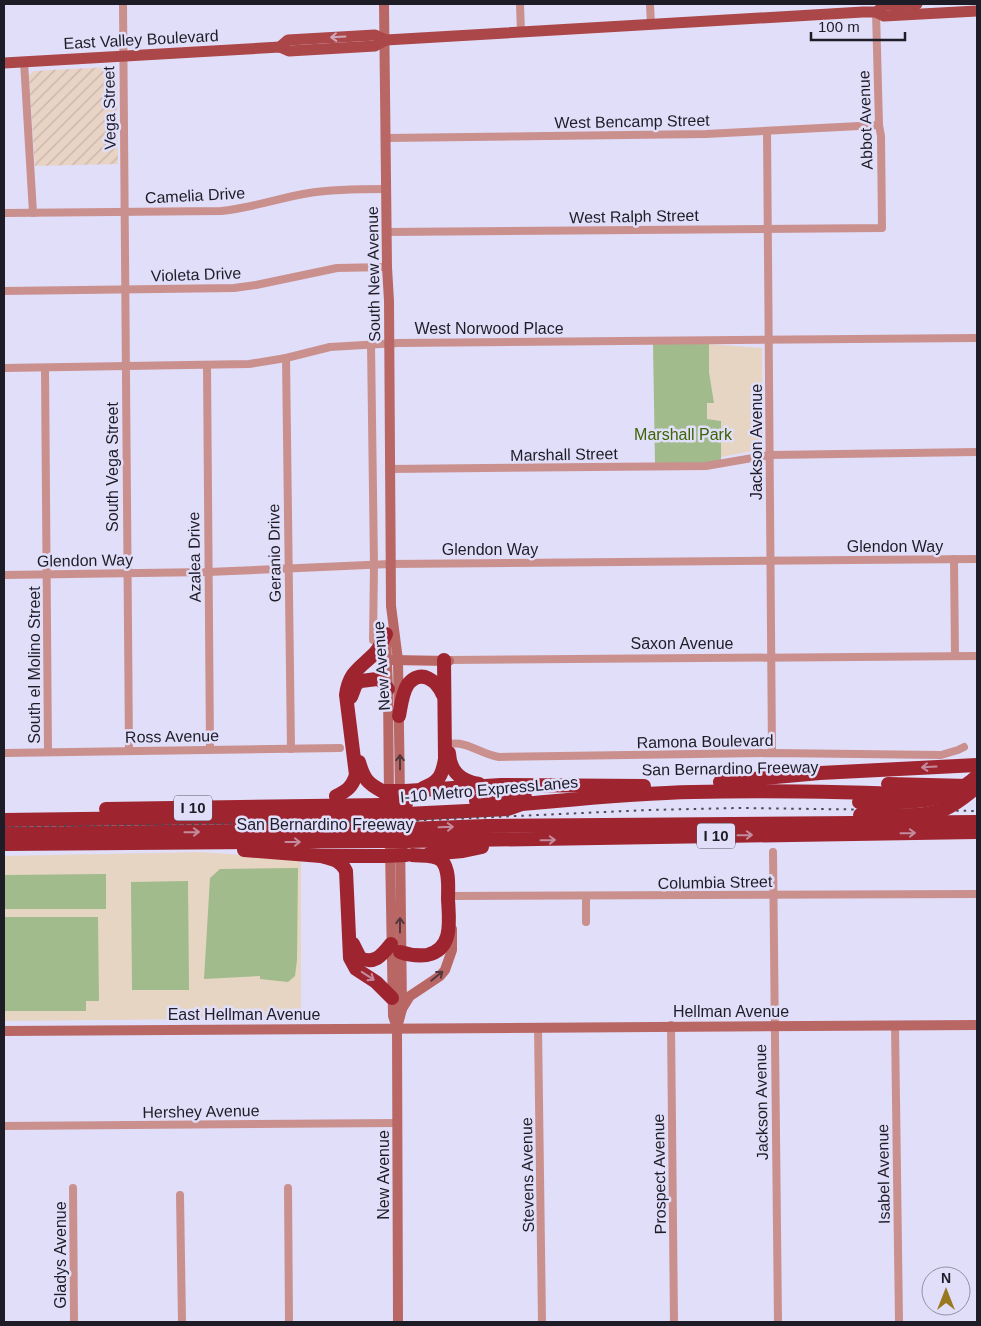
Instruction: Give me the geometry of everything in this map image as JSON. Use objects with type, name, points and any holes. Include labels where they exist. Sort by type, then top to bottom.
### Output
[{"type":"highway","points":[[303,806],[324,798],[336,796],[347,791],[353,784],[356,775],[346,695],[347,686],[357,668],[374,654],[386,634]]},
{"type":"highway","points":[[408,800],[439,779],[443,770],[445,758],[443,695],[446,660]]},
{"type":"highway","points":[[399,716],[404,692],[410,682],[416,679],[431,679],[436,682],[443,695]]},
{"type":"highway","points":[[383,816],[370,784],[362,775],[351,702],[352,692],[356,684],[361,681],[381,680],[388,689]]},
{"type":"highway","points":[[449,744],[449,756],[454,772],[460,778],[472,783],[490,786]]},
{"type":"highway","points":[[720,782],[820,773],[977,765]]},
{"type":"highway","points":[[486,826],[859,808],[926,801],[943,797],[958,791],[977,776]]},
{"type":"highway","name":"San Bernardino Freeway","points":[[4,844],[209,842],[383,816],[408,800],[551,796],[644,786],[720,782],[977,786]]},
{"type":"highway","points":[[408,800],[490,786],[566,784],[644,786]]},
{"type":"highway","points":[[508,808],[680,800],[859,808],[915,814],[945,808],[960,801],[977,786]]},
{"type":"highway","name":"I-10 Metro ExpressLanes","points":[[408,800],[508,808],[532,803],[627,795],[693,792],[820,792],[977,796]]},
{"type":"highway","points":[[336,796],[383,816]]},
{"type":"highway","name":"San Bernardino Freeway","points":[[4,812],[303,806],[383,816],[408,845],[760,835],[977,832]]},
{"type":"highway","points":[[4,834],[383,816]]},
{"type":"highway","name":"I-10 Metro ExpressLanes","points":[[4,820],[383,816]]},
{"type":"highway","name":"I-10 Metro ExpressLanes","points":[[408,845],[486,826],[977,822]]},
{"type":"highway","points":[[932,833],[953,839],[977,840]]},
{"type":"highway","points":[[408,845],[436,857],[442,862],[447,871],[449,930],[447,939],[443,947],[436,952],[415,955],[395,948],[381,957],[365,961],[357,954],[352,937],[351,884],[353,868],[357,862],[363,859],[383,856],[408,845],[463,851],[499,841]]},
{"type":"highway","points":[[209,842],[247,851],[321,856],[383,856]]},
{"type":"highway","points":[[452,896],[452,866],[463,851]]},
{"type":"highway","points":[[321,856],[334,859],[342,864],[346,871],[350,958],[356,969],[376,982],[392,998]]},
{"type":"main road","name":"South New Avenue","points":[[384,4],[389,301],[390,564]]},
{"type":"main road","points":[[917,4],[885,5],[876,12],[884,16],[977,11]]},
{"type":"main road","name":"East Valley Boulevard","points":[[4,62],[280,46],[288,40],[375,35],[386,40],[651,25],[828,9],[876,12]]},
{"type":"main road","points":[[390,564],[390,606]]},
{"type":"main road","name":"New Avenue","points":[[390,606],[386,634],[386,661],[395,948],[402,1009],[397,1028],[398,1322]]},
{"type":"main road","name":"New Avenue","points":[[390,606],[398,660],[399,716],[395,948],[392,998],[393,1018],[397,1028]]},
{"type":"main road","points":[[446,660],[449,744]]},
{"type":"main road","name":"Saxon Avenue","points":[[386,661],[446,660]]},
{"type":"main road","points":[[402,1009],[410,996],[440,976],[448,963],[452,950],[452,896]]},
{"type":"main road","name":"Hellman Avenue","points":[[484,1028],[977,1025]]},
{"type":"main road","name":"East Hellman Avenue","points":[[4,1031],[484,1028]]},
{"type":"street","name":"Vega Street","points":[[122,4],[124,212]]},
{"type":"street","points":[[520,4],[521,33]]},
{"type":"street","points":[[650,4],[651,25]]},
{"type":"street","name":"Abbot Avenue","points":[[876,12],[879,125],[881,136],[882,228]]},
{"type":"street","points":[[24,61],[33,213]]},
{"type":"street","name":"West Bencamp Street","points":[[386,138],[706,134],[879,125]]},
{"type":"street","name":"Jackson Avenue","points":[[767,131],[772,753]]},
{"type":"street","name":"Camelia Drive","points":[[4,214],[221,211],[310,193],[335,190],[386,189]]},
{"type":"street","name":"South Vega Street","points":[[124,212],[129,751]]},
{"type":"street","name":"West Ralph Street","points":[[387,232],[882,228]]},
{"type":"street","name":"Violeta Drive","points":[[4,291],[234,288],[337,268],[387,266]]},
{"type":"street","name":"West Norwood Place","points":[[4,368],[249,364],[286,358],[330,347],[371,344],[977,338]]},
{"type":"street","points":[[371,344],[374,565],[373,640]]},
{"type":"street","name":"Geranio Drive","points":[[286,358],[291,748]]},
{"type":"street","name":"Azalea Drive","points":[[206,366],[210,749]]},
{"type":"street","name":"South el Molino Street","points":[[45,368],[48,752]]},
{"type":"street","name":"Marshall Street","points":[[389,469],[706,466],[770,455],[977,452]]},
{"type":"street","points":[[954,559],[955,656]]},
{"type":"street","name":"Glendon Way","points":[[4,575],[208,572],[390,564],[977,559]]},
{"type":"street","name":"Saxon Avenue","points":[[446,660],[977,656]]},
{"type":"street","name":"Ramona Boulevard","points":[[449,744],[464,744],[489,755],[499,757],[772,753],[941,755],[964,747]]},
{"type":"street","name":"Ross Avenue","points":[[4,753],[340,748]]},
{"type":"street","name":"Jackson Avenue","points":[[773,852],[778,1322]]},
{"type":"street","name":"Columbia Street","points":[[452,896],[977,894]]},
{"type":"street","points":[[586,896],[586,922]]},
{"type":"street","name":"Isabel Avenue","points":[[895,1025],[898,1322]]},
{"type":"street","name":"Prospect Avenue","points":[[671,1026],[674,1322]]},
{"type":"street","name":"Stevens Avenue","points":[[538,1027],[542,1322]]},
{"type":"street","name":"Hershey Avenue","points":[[4,1126],[398,1123]]},
{"type":"street","name":"Gladys Avenue","points":[[73,1188],[74,1322]]},
{"type":"street","points":[[288,1188],[289,1322]]},
{"type":"street","points":[[180,1195],[182,1322]]},
{"type":"shaded area","points":[[110,67],[117,72],[118,164],[35,166],[29,76],[31,73],[34,71]]},
{"type":"shaded area","points":[[709,344],[762,348],[763,449],[721,457],[721,421],[707,419],[707,403],[714,403],[709,372]]},
{"type":"shaded area","points":[[200,852],[301,859],[301,1018],[4,1021],[4,856]]},
{"type":"green space","name":"Marshall Park","points":[[653,344],[709,344],[709,372],[714,403],[707,403],[707,419],[721,421],[721,461],[708,463],[655,463]]},
{"type":"green space","points":[[298,868],[297,960],[295,976],[288,982],[260,979],[260,976],[204,979],[210,878],[220,869]]},
{"type":"green space","points":[[106,874],[106,909],[4,909],[4,875]]},
{"type":"green space","points":[[188,881],[189,990],[132,990],[131,882]]},
{"type":"green space","points":[[4,917],[98,917],[99,1001],[86,1001],[86,1011],[4,1011]]},
{"type":"railway","points":[[4,827],[407,821],[648,810],[739,808],[977,811]]}]
